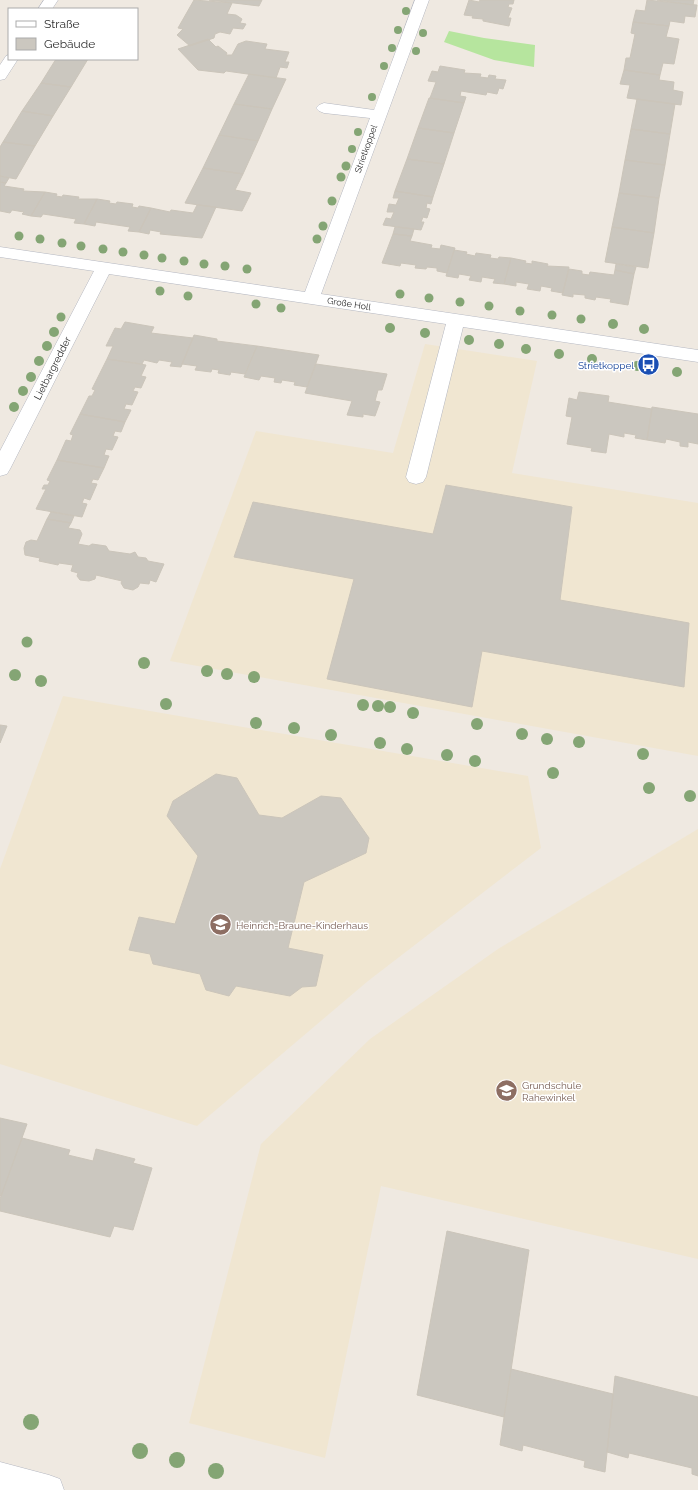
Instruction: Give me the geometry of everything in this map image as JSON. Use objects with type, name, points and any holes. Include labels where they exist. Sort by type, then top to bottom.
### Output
[{"type":"street","name":"Strietkoppel","points":[[311,298],[422,0]]},
{"type":"street","points":[[0,76],[10,60]]},
{"type":"street","points":[[324,108],[379,115]]},
{"type":"street","name":"Große Holl","points":[[0,252],[698,356]]},
{"type":"street","name":"Lietbargredder","points":[[0,469],[104,268]]},
{"type":"street","points":[[416,477],[456,320]]},
{"type":"street","points":[[0,1476],[49,1490]]},
{"type":"shaded area","points":[[425,344],[537,361],[512,473],[698,503],[698,756],[170,661],[256,431],[393,453]]},
{"type":"shaded area","name":"Heinrich-Braune-Kinderhaus","points":[[63,696],[528,776],[541,848],[368,981],[197,1126],[0,1064],[0,869]]},
{"type":"shaded area","name":"Grundschule Rahewinkel","points":[[698,829],[698,1259],[381,1186],[325,1458],[189,1423],[261,1144],[370,1039],[498,949]]},
{"type":"green space","points":[[449,31],[484,38],[535,45],[534,67],[494,60],[444,42]]},
{"type":"building","points":[[194,0],[232,3],[227,14],[236,15],[242,19],[240,23],[246,24],[243,29],[233,28],[230,34],[220,32],[215,34],[214,38],[190,46],[177,35],[183,29],[178,28]]},
{"type":"building","points":[[209,0],[262,0],[259,6]]},
{"type":"building","points":[[469,0],[479,2],[480,0],[514,0],[513,4],[509,4],[508,7],[512,8],[508,18],[511,18],[509,26],[483,21],[483,19],[472,18],[473,16],[464,15]]},
{"type":"building","points":[[647,0],[697,5],[695,17],[685,16],[684,23],[670,21],[669,26],[633,22],[636,10],[645,11]]},
{"type":"building","points":[[657,0],[694,0],[693,5]]},
{"type":"building","points":[[633,22],[669,26],[666,37],[679,39],[674,64],[663,63],[660,75],[624,70],[626,58],[630,58],[635,34],[631,33]]},
{"type":"building","points":[[208,39],[216,47],[218,46],[227,53],[226,55],[232,55],[238,44],[246,41],[267,44],[265,49],[289,52],[285,62],[289,62],[287,68],[280,67],[276,78],[226,71],[224,73],[198,70],[178,49]]},
{"type":"building","points":[[55,60],[87,60],[71,87],[41,83]]},
{"type":"building","points":[[440,66],[465,70],[464,73],[481,74],[480,77],[488,78],[489,75],[496,76],[495,79],[506,80],[503,89],[499,88],[497,94],[487,92],[486,95],[461,91],[460,96],[466,97],[464,103],[430,98],[436,82],[428,81],[432,71],[438,72]]},
{"type":"building","points":[[624,70],[660,75],[659,80],[674,82],[673,90],[683,92],[681,105],[627,98],[630,85],[620,84]]},
{"type":"building","points":[[249,74],[286,79],[272,109],[234,104]]},
{"type":"building","points":[[41,83],[71,87],[53,116],[22,111]]},
{"type":"building","points":[[429,98],[464,103],[454,133],[418,128]]},
{"type":"building","points":[[637,99],[675,104],[670,134],[631,129]]},
{"type":"building","points":[[234,104],[272,109],[258,141],[219,135]]},
{"type":"building","points":[[22,111],[53,116],[35,146],[3,142]]},
{"type":"building","points":[[418,128],[454,133],[444,164],[407,159]]},
{"type":"building","points":[[631,129],[670,134],[665,165],[625,160]]},
{"type":"building","points":[[219,135],[258,141],[243,174],[203,168]]},
{"type":"building","points":[[3,142],[35,146],[16,179],[0,176],[0,147]]},
{"type":"building","points":[[407,159],[444,164],[433,197],[395,191]]},
{"type":"building","points":[[625,160],[665,165],[659,198],[619,193]]},
{"type":"building","points":[[203,168],[243,174],[235,190],[251,193],[242,211],[185,203]]},
{"type":"building","points":[[0,176],[9,178],[6,183],[0,182]]},
{"type":"building","points":[[0,182],[6,183],[4,186],[24,189],[23,191],[45,192],[31,216],[22,214],[24,212],[12,210],[10,213],[0,211]]},
{"type":"building","points":[[395,191],[433,197],[431,204],[427,203],[426,208],[430,209],[427,218],[423,217],[421,222],[424,222],[421,230],[383,225],[386,218],[391,219],[394,212],[387,212],[389,204],[396,205],[399,198],[393,198]]},
{"type":"building","points":[[45,192],[57,194],[56,196],[62,197],[63,195],[79,197],[78,199],[97,199],[84,224],[74,223],[76,219],[43,214],[41,217],[31,216]]},
{"type":"building","points":[[619,193],[659,198],[654,233],[612,227]]},
{"type":"building","points":[[97,199],[110,201],[109,203],[116,204],[117,202],[133,204],[132,207],[138,208],[139,206],[151,208],[139,232],[128,231],[130,227],[96,222],[95,226],[84,224]]},
{"type":"building","points":[[197,205],[216,207],[202,238],[160,234],[161,232],[150,230],[149,234],[139,232],[151,208],[170,212],[171,210],[193,213]]},
{"type":"building","points":[[395,227],[414,229],[412,236],[393,234]]},
{"type":"building","points":[[612,227],[654,233],[648,268],[605,262]]},
{"type":"building","points":[[393,234],[412,236],[410,241],[432,245],[431,248],[440,249],[441,245],[455,248],[447,273],[437,271],[437,268],[415,268],[416,265],[401,263],[400,266],[382,263]]},
{"type":"building","points":[[454,250],[467,252],[466,254],[475,256],[476,253],[491,255],[490,258],[511,258],[504,284],[493,283],[495,279],[482,277],[481,282],[469,280],[471,276],[459,274],[458,278],[446,276]]},
{"type":"building","points":[[511,258],[526,261],[525,263],[532,264],[532,261],[548,264],[547,266],[569,267],[563,293],[551,291],[552,288],[541,286],[540,291],[527,289],[529,284],[516,282],[516,286],[504,284]]},
{"type":"building","points":[[616,264],[636,267],[634,274],[615,270]]},
{"type":"building","points":[[569,269],[582,271],[582,274],[589,275],[590,272],[614,275],[615,270],[634,274],[628,305],[610,302],[611,299],[596,297],[595,300],[585,298],[585,295],[573,294],[573,297],[562,295]]},
{"type":"building","points":[[125,322],[154,327],[151,333],[193,338],[181,367],[170,366],[172,362],[159,360],[157,363],[144,360],[142,364],[107,359],[113,346],[106,346],[115,328],[121,329]]},
{"type":"building","points":[[194,335],[217,339],[217,341],[257,346],[245,374],[231,372],[230,375],[218,373],[219,370],[212,369],[211,372],[195,370],[197,366],[182,364]]},
{"type":"building","points":[[257,346],[319,355],[307,387],[294,385],[295,382],[282,380],[281,383],[274,382],[275,378],[261,376],[259,380],[244,377]]},
{"type":"building","points":[[107,359],[146,365],[141,376],[146,377],[141,388],[135,387],[133,391],[138,392],[132,405],[126,404],[124,409],[131,410],[125,422],[80,414],[89,396],[92,396],[95,390],[92,389]]},
{"type":"building","points":[[316,364],[387,374],[382,390],[378,390],[375,401],[380,402],[375,416],[363,414],[363,417],[347,415],[352,401],[305,393]]},
{"type":"building","points":[[579,392],[609,396],[608,402],[652,409],[647,440],[635,438],[636,435],[624,433],[624,437],[609,434],[606,453],[591,451],[592,448],[567,444],[572,417],[566,416],[569,398],[577,400]]},
{"type":"building","points":[[652,407],[698,414],[698,444],[688,442],[688,447],[680,446],[680,442],[666,439],[665,443],[647,440]]},
{"type":"building","points":[[80,414],[125,422],[121,432],[115,431],[113,436],[118,437],[112,450],[106,449],[104,455],[109,456],[104,468],[57,460],[66,440],[71,441],[73,435],[70,434]]},
{"type":"building","points":[[57,460],[104,468],[98,480],[93,479],[91,483],[97,484],[90,500],[84,498],[82,503],[87,504],[82,517],[36,509],[46,489],[42,489],[44,485],[48,485],[50,481],[47,480]]},
{"type":"building","points":[[446,485],[572,507],[560,600],[689,623],[684,687],[482,651],[472,707],[327,679],[354,579],[234,557],[253,502],[433,534]]},
{"type":"building","points":[[51,512],[74,516],[71,523],[47,519]]},
{"type":"building","points":[[47,519],[71,523],[68,528],[80,530],[82,534],[78,544],[89,546],[92,544],[106,546],[109,551],[130,554],[135,552],[138,557],[146,558],[148,561],[164,564],[156,582],[150,580],[149,584],[140,583],[138,587],[133,590],[124,588],[121,583],[122,581],[96,575],[95,579],[89,581],[80,580],[77,576],[78,573],[71,571],[73,565],[59,563],[58,565],[39,561],[40,558],[25,555],[24,548],[26,542],[31,540],[37,541]]},
{"type":"building","points":[[0,725],[7,726],[0,743]]},
{"type":"building","name":"Heinrich-Braune-Kinderhaus","points":[[216,774],[237,778],[259,815],[282,818],[321,796],[341,798],[369,838],[366,853],[304,882],[288,948],[323,955],[316,986],[302,987],[290,996],[236,986],[229,996],[206,990],[200,974],[153,964],[150,954],[129,950],[139,917],[175,924],[198,856],[167,816],[173,801]]},
{"type":"building","points":[[0,1118],[27,1124],[1,1196],[0,1196]]},
{"type":"building","points":[[22,1138],[70,1150],[68,1155],[93,1161],[96,1149],[135,1159],[133,1163],[152,1168],[133,1230],[114,1226],[110,1237],[0,1211],[0,1199]]},
{"type":"building","points":[[447,1231],[529,1250],[504,1417],[417,1395]]},
{"type":"building","points":[[511,1369],[613,1394],[605,1472],[584,1467],[585,1461],[523,1445],[522,1451],[500,1445]]},
{"type":"building","points":[[615,1376],[698,1397],[698,1476],[692,1474],[692,1468],[629,1453],[628,1458],[607,1452]]},
{"type":"place","name":"Strietkoppel","points":[[649,365]]},
{"type":"place","name":"Heinrich-Braune-Kinderhaus","points":[[221,925]]},
{"type":"place","name":"Grundschule Rahewinkel","points":[[507,1091]]}]
